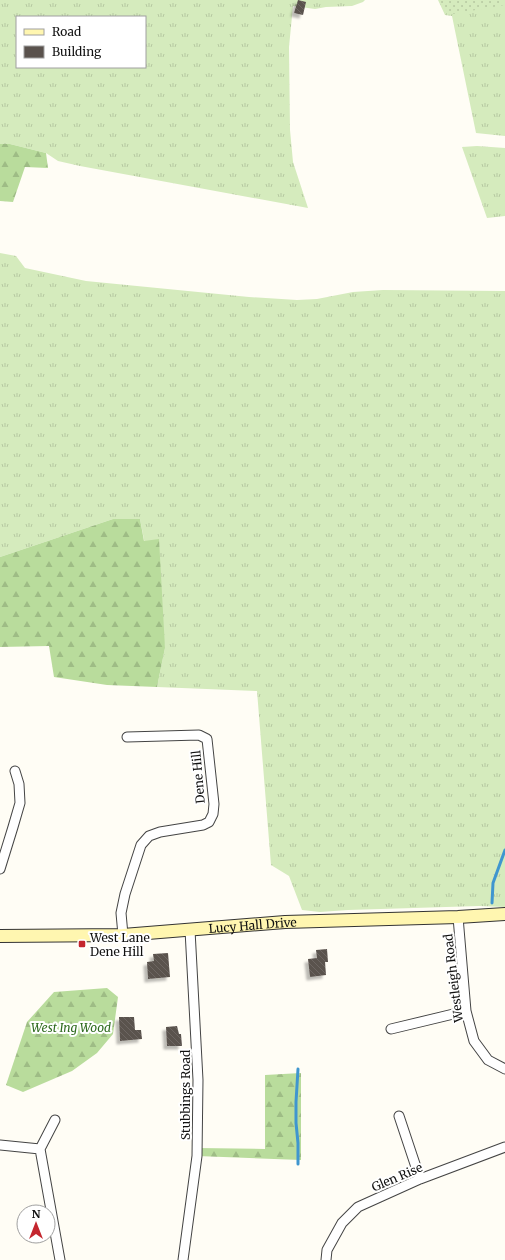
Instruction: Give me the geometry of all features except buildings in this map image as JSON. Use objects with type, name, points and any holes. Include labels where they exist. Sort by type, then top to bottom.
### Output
[{"type":"street","name":"Dene Hill","points":[[123,935],[121,913],[141,846],[149,836],[160,832],[203,825],[209,822],[213,814],[214,804],[207,739],[199,735],[127,737]]},
{"type":"street","points":[[0,869],[20,803],[19,784],[15,771]]},
{"type":"street","name":"Lucy Hall Drive","points":[[0,936],[123,935],[285,922],[458,917],[505,914]]},
{"type":"street","name":"Westleigh Road","points":[[458,917],[466,1011],[474,1041],[488,1060],[505,1069]]},
{"type":"street","name":"Stubbings Road","points":[[183,1260],[197,1156],[198,1080],[190,930]]},
{"type":"street","points":[[391,1029],[466,1011]]},
{"type":"street","points":[[399,1116],[420,1179]]},
{"type":"street","points":[[55,1120],[40,1149],[60,1260]]},
{"type":"street","points":[[0,1145],[40,1149]]},
{"type":"street","name":"Glen Rise","points":[[326,1260],[327,1250],[342,1223],[358,1207],[420,1179],[505,1148]]},
{"type":"green space","points":[[0,0],[365,0],[352,6],[315,9],[293,6],[289,47],[290,130],[293,162],[308,208],[80,166],[58,161],[46,153],[10,144],[0,144]]},
{"type":"green space","points":[[438,0],[505,0],[505,136],[476,133],[452,16],[445,15]]},
{"type":"green space","points":[[439,0],[505,0],[505,5],[447,15]]},
{"type":"green space","points":[[0,144],[10,144],[46,153],[48,168],[25,167],[13,202],[0,201]]},
{"type":"green space","points":[[477,146],[505,148],[505,216],[487,218],[462,147]]},
{"type":"green space","points":[[0,253],[16,256],[25,268],[86,281],[249,297],[297,300],[317,299],[353,292],[383,290],[505,291],[505,907],[479,906],[320,912],[302,910],[289,876],[271,865],[257,691],[157,687],[165,648],[140,519],[113,519],[0,557]]},
{"type":"green space","points":[[113,519],[140,519],[144,541],[159,539],[165,648],[157,687],[107,685],[54,677],[49,646],[0,647],[0,557]]},
{"type":"green space","name":"West Ing Wood","points":[[107,988],[118,997],[113,1034],[97,1053],[72,1071],[23,1092],[6,1085],[27,1022],[54,992]]},
{"type":"green space","points":[[301,1073],[301,1160],[197,1156],[197,1148],[265,1149],[265,1075]]},
{"type":"waterway","points":[[492,903],[493,883],[505,850]]},
{"type":"waterway","points":[[298,1069],[296,1102],[298,1164]]},
{"type":"place","name":"West Lane Dene Hill","points":[[82,944]]}]
